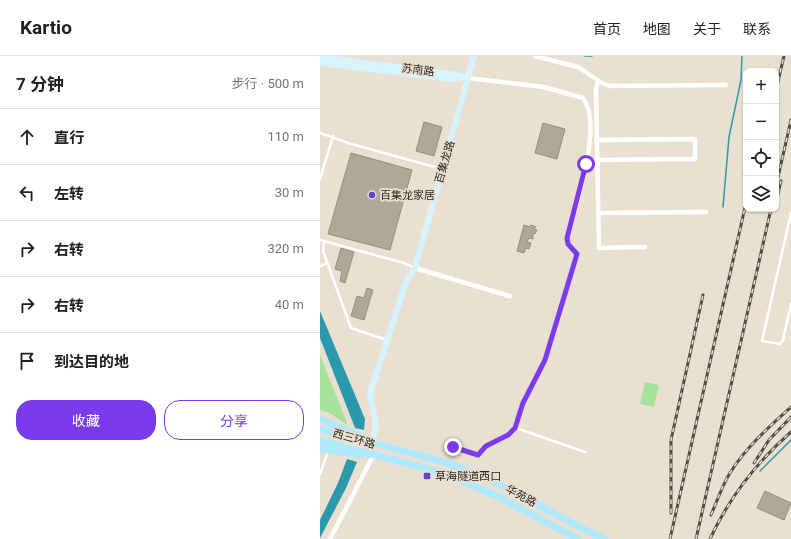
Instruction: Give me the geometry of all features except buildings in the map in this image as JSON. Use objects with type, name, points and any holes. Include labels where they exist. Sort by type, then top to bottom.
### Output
[{"type":"main road","points":[[320,419],[372,442]]},
{"type":"main road","name":"西三环路","points":[[320,429],[372,442]]},
{"type":"main road","name":"西三环路","points":[[320,441],[373,456]]},
{"type":"main road","name":"华苑路","points":[[372,442],[472,472],[505,487],[581,529],[605,539]]},
{"type":"main road","points":[[320,449],[356,455],[373,456]]},
{"type":"main road","name":"华苑路","points":[[373,456],[413,464],[466,482],[520,507],[578,539]]},
{"type":"street","points":[[453,447],[478,455],[486,446],[508,435],[515,428],[523,403],[545,360],[577,254],[568,244],[567,238],[589,150],[589,109],[583,98],[544,87],[468,78],[474,56]]},
{"type":"street","points":[[535,56],[578,67],[598,81],[610,86],[726,85]]},
{"type":"street","name":"苏南路","points":[[320,57],[451,74],[468,78]]},
{"type":"street","name":"苏南路","points":[[320,62],[451,79],[468,78]]},
{"type":"street","name":"百集龙路","points":[[372,442],[376,426],[370,393],[406,282],[415,268],[468,78]]},
{"type":"street","points":[[598,81],[596,89],[596,140],[599,248],[645,247]]},
{"type":"street","points":[[596,140],[694,139],[694,159],[597,160]]},
{"type":"street","points":[[598,213],[706,212]]},
{"type":"street","points":[[415,268],[510,296]]},
{"type":"street","points":[[329,539],[373,456]]},
{"type":"lane","points":[[320,133],[333,136],[348,143],[443,169]]},
{"type":"lane","points":[[320,179],[333,136]]},
{"type":"lane","points":[[791,213],[762,341],[780,344],[783,340],[791,304]]},
{"type":"lane","points":[[320,240],[404,263],[415,268]]},
{"type":"lane","points":[[324,241],[323,251],[351,328],[388,340]]},
{"type":"lane","points":[[320,266],[328,263]]},
{"type":"lane","points":[[515,428],[585,452]]},
{"type":"lane","points":[[320,474],[328,450]]},
{"type":"green space","points":[[320,355],[347,425],[330,413],[320,410]]},
{"type":"green space","points":[[645,382],[659,385],[654,407],[640,404]]},
{"type":"water","points":[[320,311],[365,419],[364,430],[355,428],[320,338]]},
{"type":"water","points":[[347,459],[357,462],[346,488],[320,538],[320,520],[338,483]]},
{"type":"waterway","points":[[585,56],[592,56]]},
{"type":"waterway","points":[[723,207],[729,137],[741,80],[742,56]]},
{"type":"waterway","points":[[760,471],[791,440]]},
{"type":"railway","points":[[779,77],[784,56]]},
{"type":"railway","points":[[778,176],[791,120]]},
{"type":"railway","points":[[779,189],[781,181]]},
{"type":"railway","points":[[670,539],[744,212]]},
{"type":"railway","points":[[696,539],[770,212]]},
{"type":"railway","points":[[671,513],[671,440],[703,295]]},
{"type":"railway","points":[[711,515],[724,483],[736,464],[758,438],[791,407]]},
{"type":"railway","points":[[754,463],[769,440],[791,417]]},
{"type":"railway","points":[[710,539],[726,509],[745,481],[767,455],[791,432]]},
{"type":"place","name":"百集龙家居","points":[[372,195]]},
{"type":"place","name":"草海隧道西口","points":[[427,476]]},
{"type":"route","points":[[453,447],[474,455],[478,455],[486,446],[508,435],[515,428],[523,403],[543,366],[577,254],[568,244],[567,238],[586,164]]}]
